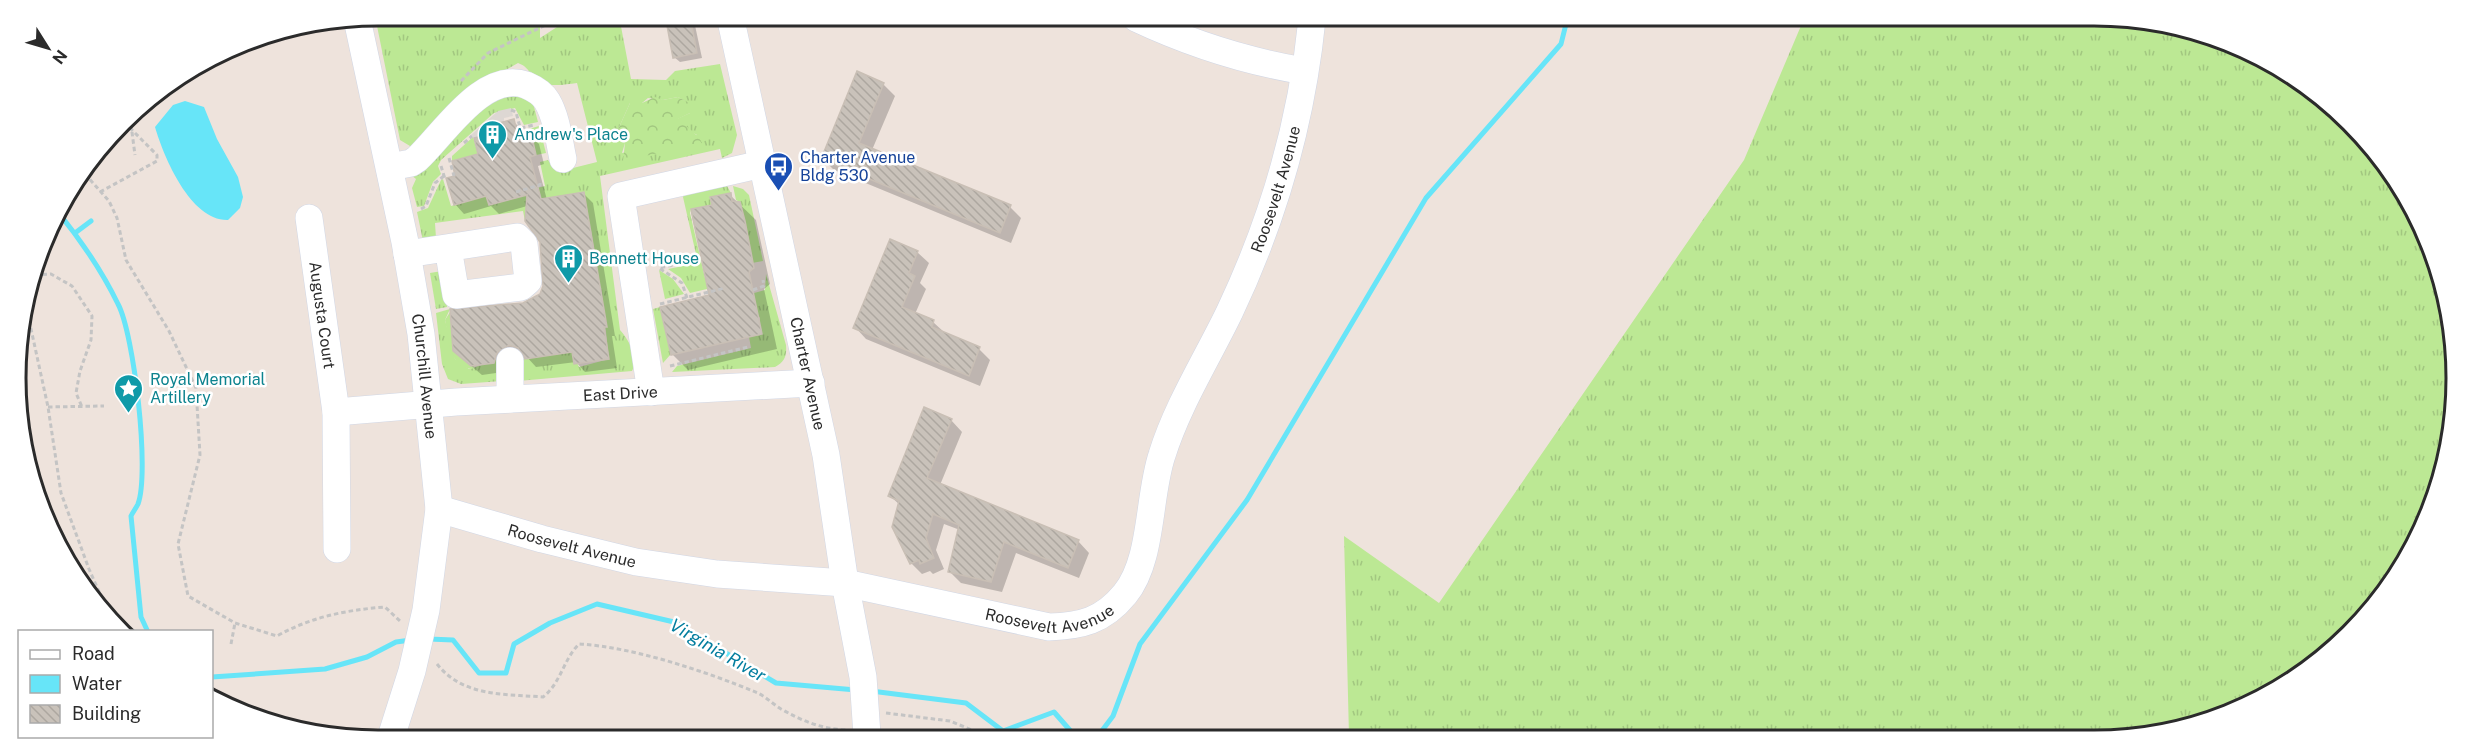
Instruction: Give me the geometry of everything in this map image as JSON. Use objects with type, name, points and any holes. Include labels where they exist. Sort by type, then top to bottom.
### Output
[{"type":"street","name":"Churchill Avenue","points":[[359,26],[407,254],[430,404],[439,509],[415,623],[422,658],[394,730]]},
{"type":"street","name":"Charter Avenue","points":[[732,26],[826,455],[865,709]]},
{"type":"street","points":[[1155,26],[1199,45],[1267,65],[1304,71]]},
{"type":"street","name":"Roosevelt Avenue","points":[[439,509],[542,539],[636,562],[717,574],[844,583],[1049,627],[1079,626],[1093,621],[1125,594],[1142,558],[1162,454],[1251,264],[1284,172],[1311,26]]},
{"type":"street","points":[[390,167],[411,163],[417,159],[465,107],[481,94],[504,82],[525,85],[545,98],[563,159]]},
{"type":"street","points":[[657,381],[621,196],[762,164]]},
{"type":"street","name":"Augusta Court","points":[[309,218],[336,411],[337,549]]},
{"type":"street","points":[[407,254],[448,248]]},
{"type":"street","points":[[510,361],[510,399]]},
{"type":"street","name":"East Drive","points":[[430,404],[510,399],[657,381],[811,383]]},
{"type":"street","points":[[336,411],[430,404]]},
{"type":"path","points":[[459,87],[461,80],[488,53],[543,26]]},
{"type":"path","points":[[511,110],[516,112],[522,135]]},
{"type":"path","points":[[131,129],[135,155]]},
{"type":"path","points":[[100,192],[157,161],[157,154],[131,129]]},
{"type":"path","points":[[448,156],[454,176]]},
{"type":"path","points":[[413,211],[425,207],[437,180],[444,176]]},
{"type":"path","points":[[88,178],[109,201],[117,218],[126,260],[169,331],[196,388],[200,455],[178,544],[188,596],[235,623],[277,636],[299,624],[347,610],[385,608],[415,623]]},
{"type":"path","points":[[516,192],[540,186],[540,183]]},
{"type":"path","points":[[687,297],[682,283],[659,268],[697,260]]},
{"type":"path","points":[[753,291],[764,286],[762,273]]},
{"type":"path","points":[[41,275],[51,274],[72,286],[92,316],[91,340],[76,393],[82,406]]},
{"type":"path","points":[[651,307],[725,288]]},
{"type":"path","points":[[30,324],[48,407],[61,494],[102,598]]},
{"type":"path","points":[[657,381],[672,364],[748,347]]},
{"type":"path","points":[[48,407],[104,406]]},
{"type":"path","points":[[231,644],[235,623]]},
{"type":"path","points":[[422,658],[476,691],[543,697],[554,688],[568,655],[579,644],[606,646],[707,674],[761,695],[779,708],[826,729],[851,730],[865,709],[950,721],[972,730]]},
{"type":"green space","points":[[377,26],[540,26],[540,38],[559,26],[621,26],[631,79],[666,80],[675,71],[720,64],[737,135],[732,153],[722,158],[720,149],[600,176],[620,330],[630,344],[634,355],[632,371],[518,381],[517,360],[572,352],[579,367],[609,359],[601,287],[596,287],[593,268],[597,267],[591,230],[586,230],[587,210],[584,192],[531,201],[526,208],[525,221],[523,211],[435,223],[436,238],[423,241],[417,212],[428,208],[443,179],[451,206],[486,196],[489,205],[517,198],[517,193],[545,186],[540,162],[548,160],[557,172],[597,162],[577,83],[547,84],[537,79],[518,63],[486,81],[409,149],[410,146],[400,140]],"holes":[[[678,97],[685,101],[690,113],[677,119],[684,128],[697,135],[622,153],[625,143],[616,134],[630,103],[642,103],[648,98],[663,100]]]},
{"type":"green space","points":[[1801,26],[2117,26],[2163,32],[2207,44],[2250,62],[2290,85],[2309,98],[2343,129],[2374,163],[2387,182],[2420,243],[2440,309],[2446,355],[2446,401],[2440,447],[2420,513],[2387,574],[2374,593],[2343,627],[2309,658],[2290,671],[2229,704],[2163,724],[2117,730],[1349,730],[1344,536],[1439,603],[1744,160]]},
{"type":"green space","points":[[517,93],[533,103],[538,122],[524,125],[515,108],[494,113],[441,160],[438,166],[441,174],[433,182],[424,206],[417,207],[412,188],[416,179],[411,175],[490,102]]},
{"type":"green space","points":[[655,97],[663,100],[678,97],[695,106],[690,113],[678,119],[702,143],[623,161],[625,143],[616,134],[630,103],[642,103]]},
{"type":"green space","points":[[539,126],[546,153],[536,155],[529,129]]},
{"type":"green space","points":[[473,137],[478,154],[452,161],[452,156]]},
{"type":"green space","points":[[727,186],[731,193],[711,197],[712,205],[691,209],[690,213],[705,278],[724,285],[690,293],[681,278],[668,269],[698,263],[684,194]]},
{"type":"green space","points":[[733,186],[743,189],[749,195],[763,261],[752,263],[740,202],[736,200]]},
{"type":"green space","points":[[659,270],[673,279],[684,294],[665,299]]},
{"type":"green space","points":[[442,271],[447,307],[436,309],[430,273]]},
{"type":"green space","points":[[766,274],[786,345],[786,355],[781,363],[775,367],[672,372],[677,366],[751,348],[749,337],[760,335],[760,318],[747,295],[765,290]]},
{"type":"green space","points":[[660,307],[671,354],[663,363],[653,309]]},
{"type":"green space","points":[[450,309],[445,320],[455,359],[469,369],[485,364],[485,361],[503,359],[502,381],[461,384],[448,379],[442,364],[436,313]]},
{"type":"green space","points":[[450,312],[453,349],[471,366],[474,366],[472,369],[458,363],[451,350],[445,320]]},
{"type":"shaded area","points":[[511,108],[513,116],[504,118],[504,122],[494,133],[474,138],[471,135],[498,111]]},
{"type":"water","points":[[185,101],[204,107],[217,139],[238,177],[243,197],[240,208],[228,220],[215,218],[191,199],[172,170],[159,140],[155,127],[173,105]]},
{"type":"building","points":[[667,26],[692,26],[697,53],[673,58]]},
{"type":"building","points":[[857,71],[884,83],[859,143],[1011,205],[1000,233],[821,159]]},
{"type":"building","name":"Bennett House","points":[[514,119],[518,137],[531,133],[536,155],[530,157],[541,199],[584,192],[607,327],[604,327],[609,359],[574,364],[572,352],[525,359],[518,348],[509,345],[497,353],[494,363],[471,366],[453,351],[450,309],[523,303],[540,294],[543,286],[540,242],[525,221],[527,195],[489,205],[486,196],[454,205],[446,178],[455,176],[452,161],[478,154],[474,138],[494,133],[492,125]]},
{"type":"building","points":[[731,193],[732,201],[740,202],[745,221],[754,268],[749,272],[762,334],[671,355],[660,307],[709,295],[691,209],[712,205],[710,197]]},
{"type":"building","points":[[890,239],[918,251],[909,273],[915,276],[902,307],[934,320],[932,327],[980,347],[969,376],[853,328]]},
{"type":"building","points":[[924,407],[952,419],[927,478],[1079,540],[1068,568],[1004,542],[991,582],[948,572],[959,525],[933,514],[926,538],[934,558],[920,564],[919,560],[910,564],[892,527],[899,501],[888,496]]},
{"type":"waterway","points":[[1102,730],[1113,716],[1140,644],[1247,500],[1426,198],[1561,44],[1566,26]]},
{"type":"waterway","name":"Virginia River","points":[[63,219],[112,292],[124,320],[130,343],[135,372],[142,463],[138,504],[131,516],[141,617],[147,630]]},
{"type":"waterway","points":[[75,233],[91,221]]},
{"type":"waterway","name":"Virginia River","points":[[429,639],[453,640],[479,673],[506,673],[514,644],[550,623],[597,604],[674,622],[776,683],[856,690]]},
{"type":"waterway","name":"Virginia River","points":[[213,677],[325,669],[367,657],[396,642],[411,640]]},
{"type":"waterway","name":"Virginia River","points":[[871,691],[966,703],[1002,730]]},
{"type":"waterway","name":"Virginia River","points":[[1006,730],[1054,712],[1070,730]]},
{"type":"place","name":"Andrew's Place","points":[[493,160]]},
{"type":"place","name":"Charter Avenue Bldg 530","points":[[779,192]]},
{"type":"place","name":"Bennett House","points":[[568,284]]},
{"type":"place","name":"Royal Memorial Artillery","points":[[129,414]]}]
